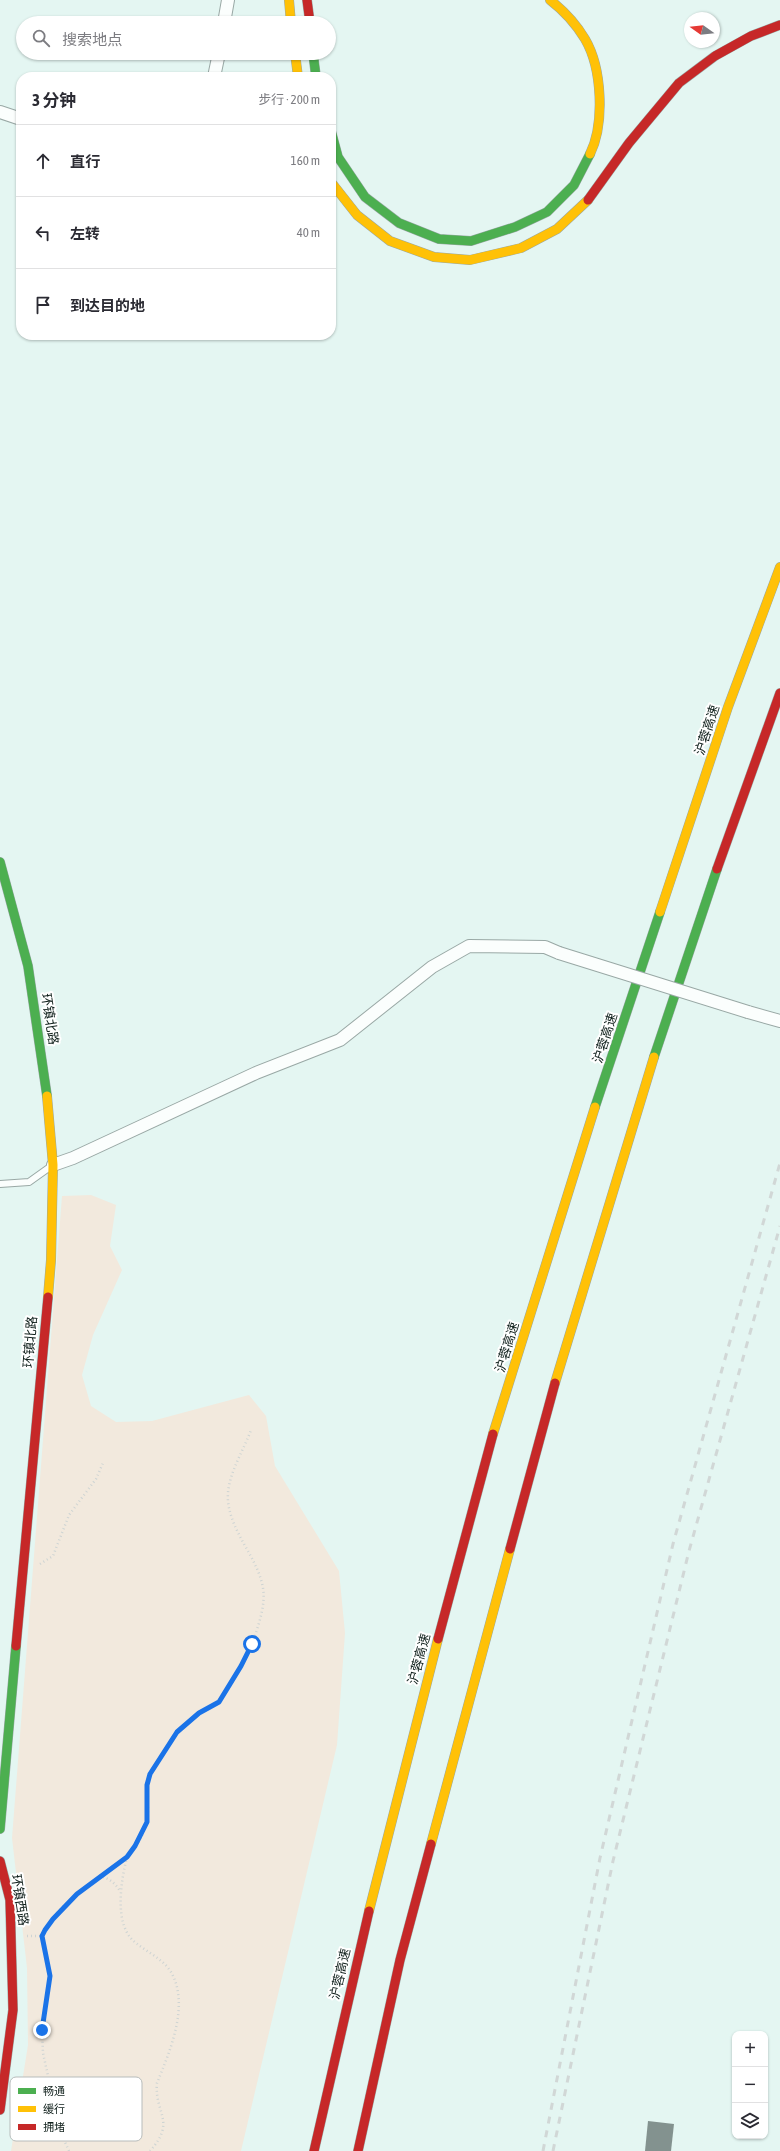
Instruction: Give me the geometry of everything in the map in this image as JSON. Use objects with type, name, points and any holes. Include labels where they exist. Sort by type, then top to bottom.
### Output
[{"type":"main road","points":[[289,0],[291,16]]},
{"type":"main road","points":[[307,0],[309,16]]},
{"type":"main road","points":[[336,150],[338,157],[365,197],[399,223],[438,239],[471,241],[514,227],[547,212],[574,185],[596,141],[601,105],[595,68],[586,39],[560,9],[550,0]]},
{"type":"main road","points":[[336,188],[357,215],[390,241],[434,257],[470,260],[521,248],[557,229],[592,196],[629,143],[679,83],[715,56],[751,36],[780,25]]},
{"type":"main road","points":[[296,60],[297,72]]},
{"type":"main road","points":[[314,60],[315,72]]},
{"type":"main road","name":"沪蓉高速","points":[[314,2151],[362,1937],[430,1668],[493,1435],[588,1129],[728,707],[780,567]]},
{"type":"main road","points":[[358,2151],[400,1960],[552,1393],[661,1034],[741,799],[780,693]]},
{"type":"main road","name":"环镇北路","points":[[0,862],[28,966],[46,1080],[53,1165],[51,1260],[0,1829]]},
{"type":"main road","name":"环镇西路","points":[[0,1861],[10,1900],[13,2010],[0,2110]]},
{"type":"street","points":[[225,16],[228,0]]},
{"type":"street","points":[[215,72],[218,60]]},
{"type":"street","points":[[0,112],[16,117]]},
{"type":"street","points":[[53,1165],[73,1158],[256,1073],[340,1040],[432,967],[469,946],[545,947],[748,1012],[780,1020]]},
{"type":"lane","points":[[0,1184],[29,1182],[53,1165]]},
{"type":"path","points":[[48,2077],[43,2053],[42,2030],[50,1976],[42,1936],[57,1914],[77,1894],[99,1876],[127,1857],[143,1833],[147,1822],[147,1785],[150,1774],[177,1732],[199,1713],[219,1702],[241,1666],[259,1620],[263,1598],[263,1588],[260,1576],[237,1531],[228,1502],[228,1489],[232,1474],[251,1430]]},
{"type":"path","points":[[23,1567],[34,1566],[53,1556],[69,1515],[96,1479],[103,1463]]},
{"type":"path","points":[[127,1857],[120,1892],[121,1909],[126,1932],[134,1942],[151,1953],[171,1972],[179,2002],[175,2032],[156,2090],[164,2116],[164,2129],[158,2142],[150,2151]]},
{"type":"path","points":[[99,1876],[106,1877],[112,1881],[120,1892]]},
{"type":"path","points":[[64,2141],[69,2151]]},
{"type":"shaded area","points":[[91,1195],[116,1205],[110,1246],[122,1270],[93,1335],[82,1375],[91,1406],[116,1422],[152,1421],[249,1395],[266,1416],[275,1466],[339,1571],[345,1633],[337,1745],[241,2151],[11,2151],[13,2141],[142,2141],[142,2077],[23,2077],[28,2045],[27,1968],[12,1838],[62,1196]]},
{"type":"building","points":[[648,2121],[674,2124],[671,2151],[645,2151]]},
{"type":"railway","points":[[543,2151],[600,1858],[673,1544],[780,1163]]},
{"type":"railway","points":[[553,2151],[613,1861],[689,1551],[780,1226]]},
{"type":"traffic: fast","points":[[314,60],[315,72]]},
{"type":"traffic: fast","points":[[336,150],[338,157],[365,197],[399,223],[439,239],[471,241],[515,227],[547,212],[574,185],[590,154]]},
{"type":"traffic: fast","points":[[0,862],[28,966],[47,1096]]},
{"type":"traffic: fast","points":[[654,1057],[717,869]]},
{"type":"traffic: fast","points":[[595,1107],[660,912]]},
{"type":"traffic: fast","points":[[0,1829],[16,1646]]},
{"type":"traffic: slow","points":[[289,0],[290,16]]},
{"type":"traffic: slow","points":[[550,0],[560,8],[578,28],[591,51],[595,65],[600,96],[598,127],[590,154]]},
{"type":"traffic: slow","points":[[296,60],[297,72]]},
{"type":"traffic: slow","points":[[336,188],[357,215],[390,241],[434,257],[470,260],[521,248],[557,229],[588,200]]},
{"type":"traffic: slow","points":[[660,912],[728,707],[780,567]]},
{"type":"traffic: slow","points":[[555,1383],[654,1057]]},
{"type":"traffic: slow","points":[[47,1096],[53,1165],[51,1260],[48,1297]]},
{"type":"traffic: slow","points":[[493,1434],[595,1107]]},
{"type":"traffic: slow","points":[[431,1844],[510,1549]]},
{"type":"traffic: slow","points":[[369,1911],[438,1639]]},
{"type":"traffic: jam","points":[[307,0],[309,16]]},
{"type":"traffic: jam","points":[[588,200],[629,143],[679,83],[715,56],[751,36],[780,25]]},
{"type":"traffic: jam","points":[[717,869],[780,693]]},
{"type":"traffic: jam","points":[[16,1646],[48,1297]]},
{"type":"traffic: jam","points":[[510,1549],[555,1383]]},
{"type":"traffic: jam","points":[[438,1639],[493,1434]]},
{"type":"traffic: jam","points":[[358,2151],[400,1960],[431,1844]]},
{"type":"traffic: jam","points":[[0,1861],[10,1900],[13,2010],[0,2110]]},
{"type":"traffic: jam","points":[[314,2151],[369,1911]]},
{"type":"route","points":[[42,2030],[50,1976],[43,1946],[42,1936],[45,1930],[53,1919],[77,1894],[99,1876],[127,1857],[135,1846],[143,1833],[147,1822],[147,1785],[150,1774],[177,1732],[199,1713],[219,1702],[241,1666],[252,1644]]}]
